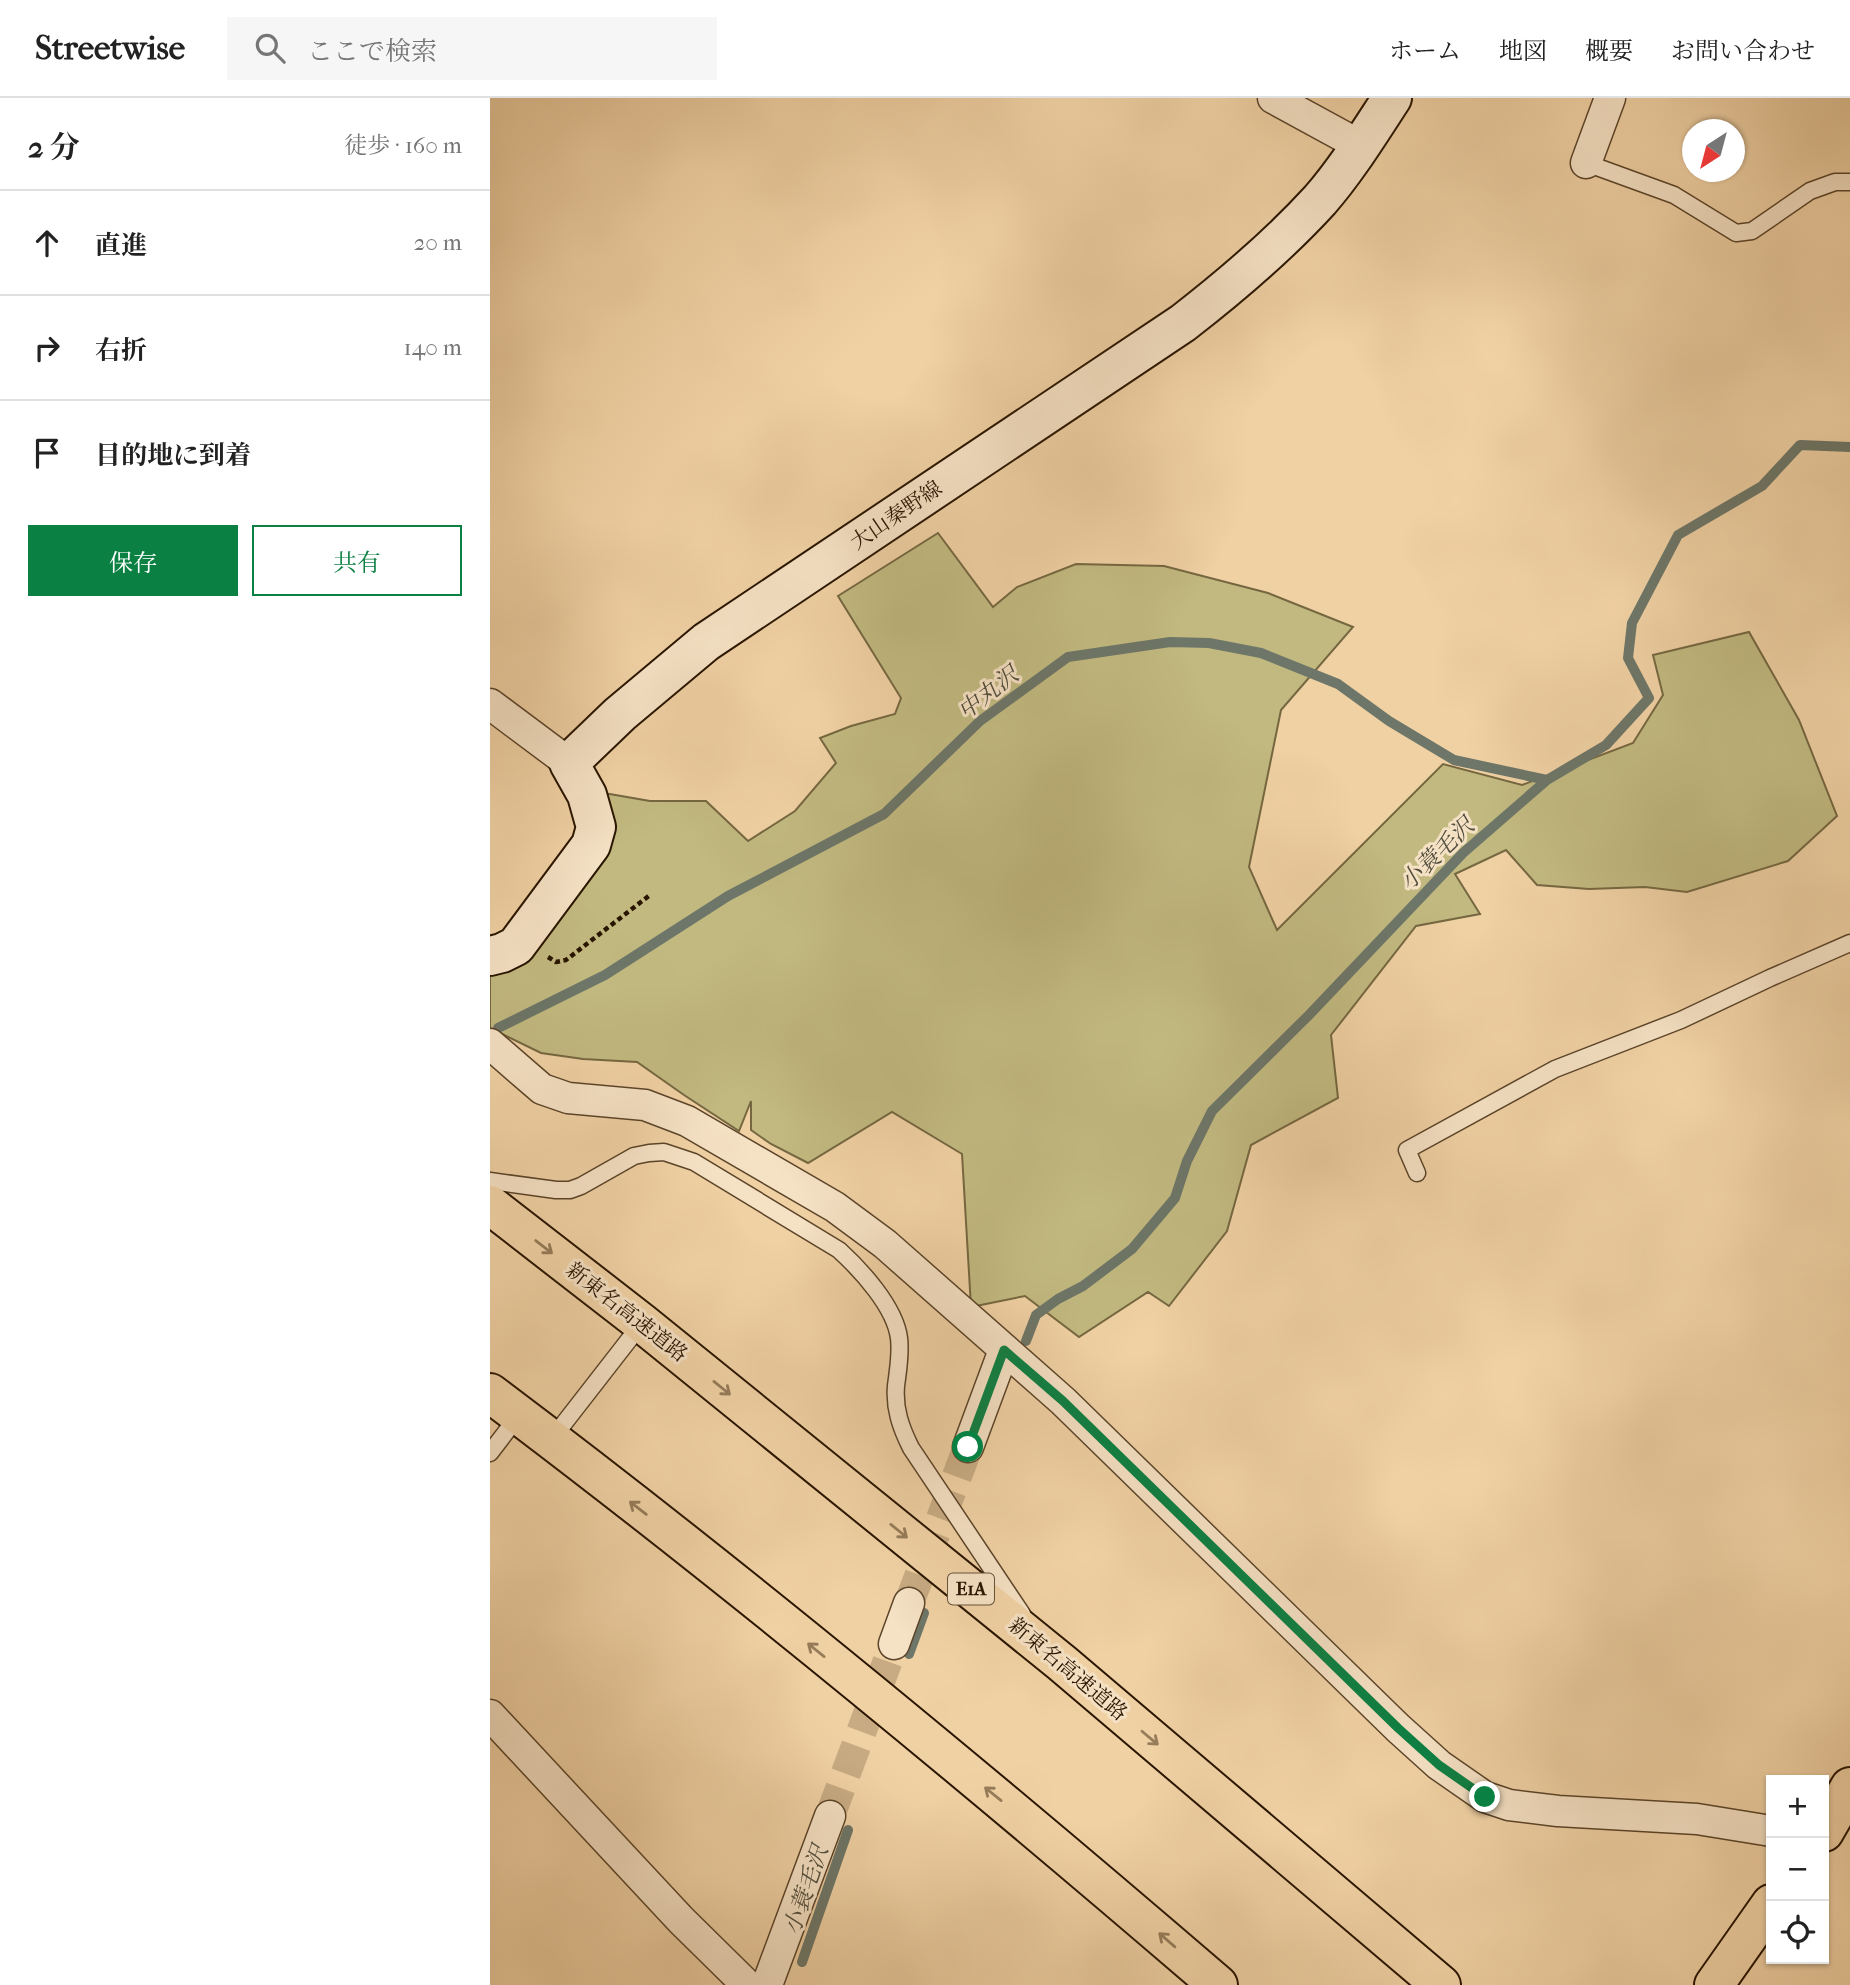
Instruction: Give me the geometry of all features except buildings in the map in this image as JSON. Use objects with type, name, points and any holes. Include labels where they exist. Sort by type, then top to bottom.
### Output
[{"type":"main road","name":"大山秦野線","points":[[569,763],[620,714],[706,642],[1183,323],[1233,284],[1280,242],[1321,198],[1361,146],[1392,98]]},
{"type":"main road","points":[[490,956],[516,946],[590,845],[596,828],[587,795],[569,763]]},
{"type":"main road","name":"新東名高速道路","points":[[490,1205],[642,1323],[1047,1651],[1441,1985]]},
{"type":"main road","points":[[505,1404],[795,1632],[1067,1855],[1218,1985]]},
{"type":"main road","points":[[1834,1829],[1850,1787]]},
{"type":"main road","points":[[1714,1985],[1766,1910]]},
{"type":"street","points":[[1273,98],[1361,146]]},
{"type":"street","points":[[1586,163],[1610,98]]},
{"type":"street","points":[[490,704],[569,763]]},
{"type":"street","points":[[490,1044],[542,1088],[568,1098],[645,1105],[687,1121],[835,1207],[885,1244],[1063,1401],[1398,1728],[1439,1765],[1485,1797],[1509,1804],[1558,1811],[1697,1819],[1766,1829]]},
{"type":"street","points":[[968,1447],[1004,1350]]},
{"type":"street","points":[[894,1644],[909,1603]]},
{"type":"street","points":[[490,1715],[681,1920],[747,1985]]},
{"type":"street","points":[[767,1985],[830,1816]]},
{"type":"lane","points":[[1586,163],[1674,195],[1736,233],[1752,231],[1810,191],[1835,181],[1850,182]]},
{"type":"lane","points":[[1417,1173],[1407,1150],[1555,1069],[1681,1020],[1850,943]]},
{"type":"lane","points":[[490,1181],[570,1190],[634,1156],[664,1152],[694,1162],[839,1250],[856,1265],[888,1309],[899,1335],[900,1363],[896,1403],[898,1419],[904,1433],[1047,1651]]},
{"type":"lane","points":[[734,1186],[751,1158]]},
{"type":"lane","points":[[551,1440],[642,1323]]},
{"type":"lane","points":[[490,1453],[505,1404]]},
{"type":"path","points":[[546,956],[556,962],[566,960],[650,895]]},
{"type":"shaded area","points":[[938,533],[993,607],[1017,587],[1076,564],[1164,566],[1268,593],[1353,627],[1281,710],[1249,867],[1277,930],[1443,764],[1522,785],[1633,743],[1663,695],[1653,655],[1749,632],[1799,720],[1837,816],[1788,861],[1687,892],[1645,887],[1589,889],[1537,885],[1506,850],[1455,874],[1480,914],[1416,926],[1331,1035],[1338,1098],[1251,1145],[1227,1231],[1169,1306],[1148,1292],[1079,1337],[1025,1296],[971,1307],[962,1154],[892,1112],[808,1163],[751,1130],[751,1101],[739,1131],[637,1062],[541,1053],[490,1028],[490,963],[571,903],[592,791],[650,801],[706,801],[748,841],[795,811],[836,763],[820,738],[895,714],[901,698],[838,596]]},
{"type":"waterway","name":"小蓑毛沢","points":[[1026,1341],[1036,1315],[1083,1286],[1132,1249],[1175,1198],[1187,1161],[1212,1111],[1309,1015],[1463,853],[1547,780],[1606,745],[1649,698],[1628,658],[1632,623],[1678,535],[1762,486],[1800,445],[1850,447]]},
{"type":"waterway","name":"中丸沢","points":[[498,1028],[605,975],[728,896],[884,814],[980,721],[1068,657],[1170,642],[1209,643],[1261,653],[1338,684],[1389,721],[1454,760],[1547,780]]},
{"type":"waterway","name":"小蓑毛沢","points":[[909,1654],[924,1613]]},
{"type":"waterway","name":"小蓑毛沢","points":[[802,1962],[848,1830]]},
{"type":"tunnel","points":[[909,1603],[968,1447]]},
{"type":"tunnel","points":[[830,1816],[894,1644]]},
{"type":"route","points":[[968,1447],[1004,1350],[1063,1401],[1398,1728],[1439,1765],[1485,1797]]}]
